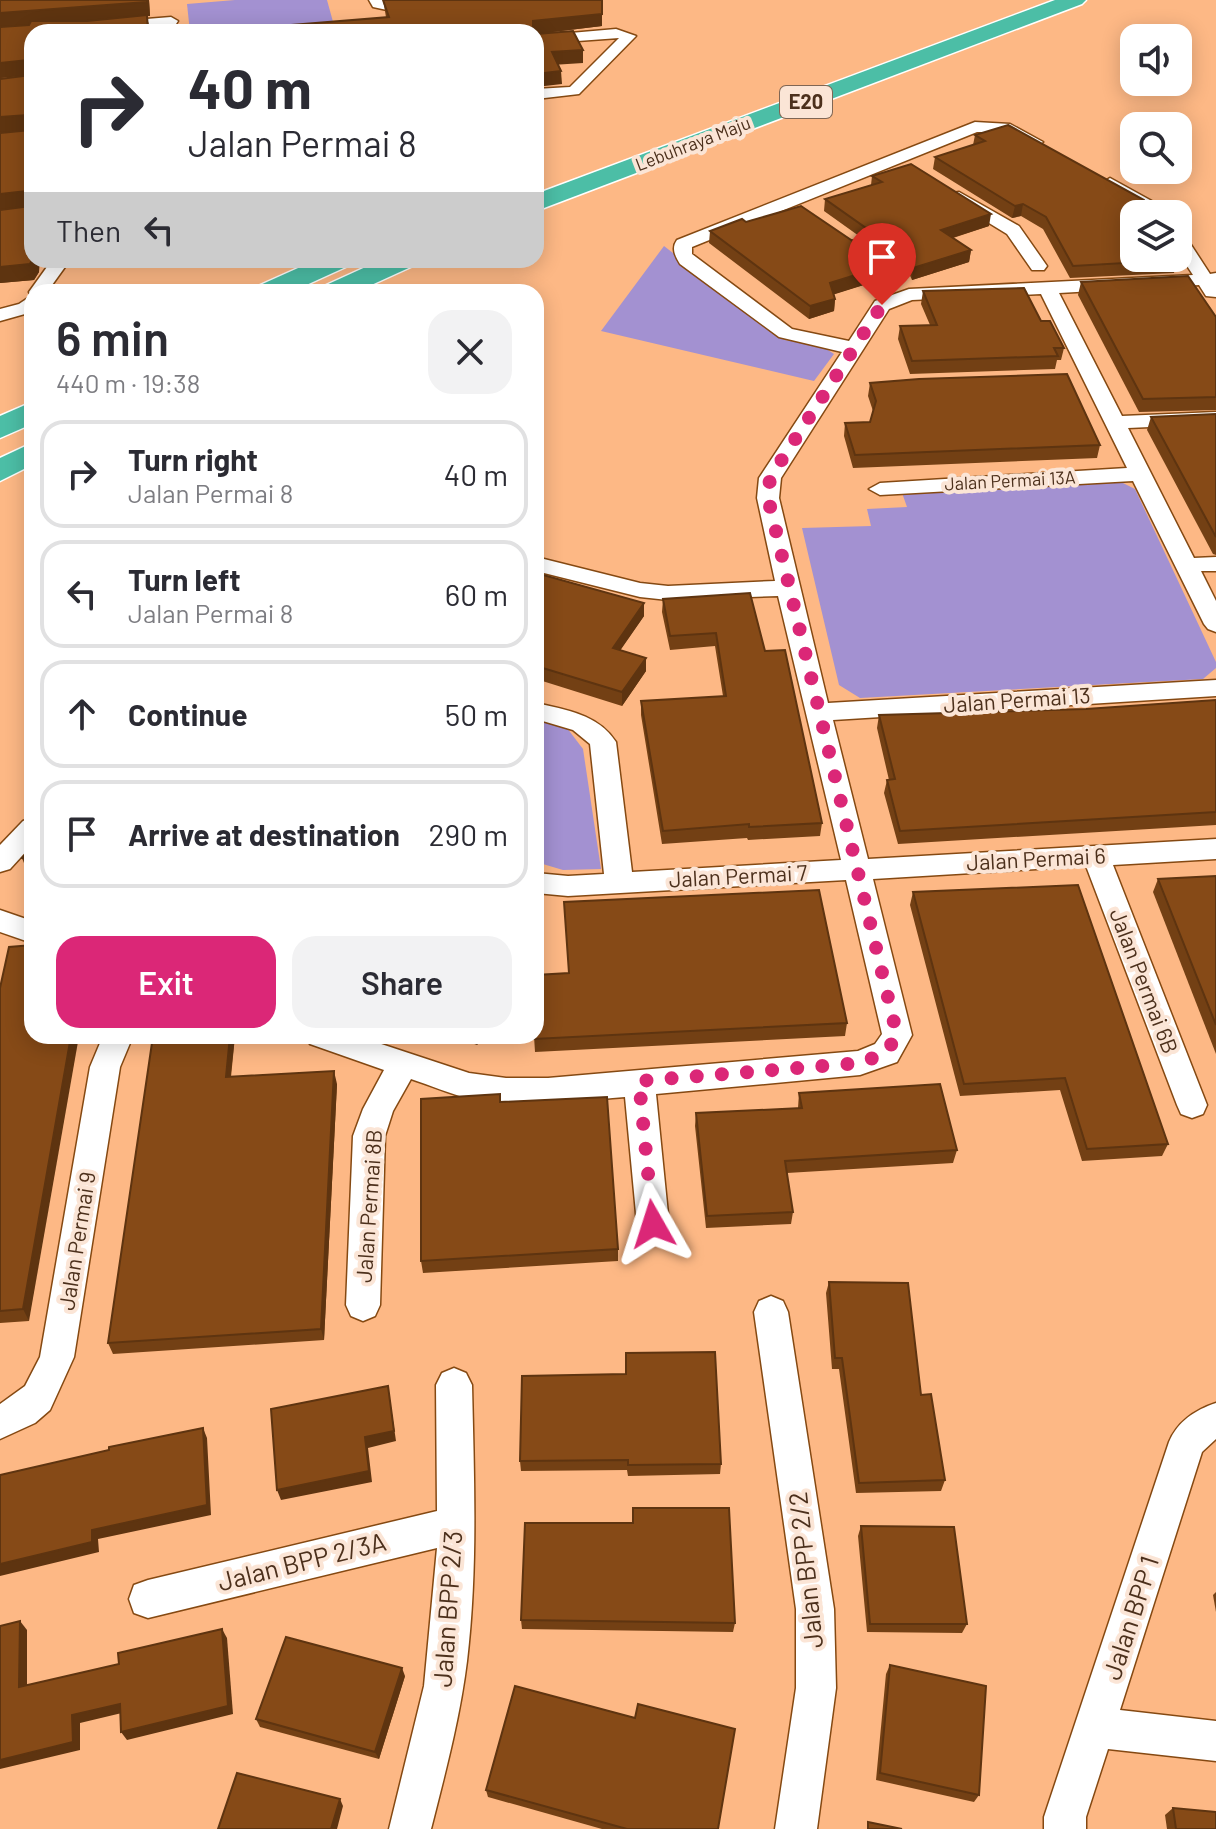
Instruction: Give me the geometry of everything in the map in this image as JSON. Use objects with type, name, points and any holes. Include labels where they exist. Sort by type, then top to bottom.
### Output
[{"type":"highway","name":"Lebuhraya Maju","points":[[544,177],[1024,0]]},
{"type":"highway","name":"Lebuhraya Maju","points":[[544,200],[1075,0]]},
{"type":"highway","points":[[286,284],[320,268]]},
{"type":"highway","points":[[351,284],[386,268]]},
{"type":"highway","points":[[0,429],[24,416]]},
{"type":"highway","points":[[0,471],[24,457]]},
{"type":"street","points":[[376,0],[378,4],[387,6],[468,0]]},
{"type":"street","points":[[136,24],[171,21]]},
{"type":"street","points":[[544,39],[616,33],[629,36],[574,91],[544,93]]},
{"type":"street","points":[[852,348],[786,333],[683,254],[683,244],[906,163],[984,126],[1013,129],[1054,152]]},
{"type":"street","points":[[1095,175],[1138,200]]},
{"type":"street","points":[[950,191],[1013,230],[1038,266]]},
{"type":"street","points":[[843,236],[895,272]]},
{"type":"street","points":[[1192,257],[1212,285]]},
{"type":"street","points":[[344,1044],[469,1086],[506,1091],[548,1091],[860,1063],[886,1053],[897,1035],[788,588],[768,498],[770,478],[852,348],[882,305],[894,298],[1047,288],[1212,285]]},
{"type":"street","points":[[1047,288],[1082,377],[1114,423],[1216,624]]},
{"type":"street","points":[[0,315],[24,309]]},
{"type":"street","points":[[1114,423],[1216,418]]},
{"type":"street","name":"Jalan Permai 13A","points":[[880,489],[1140,474]]},
{"type":"street","points":[[1186,565],[1216,564]]},
{"type":"street","points":[[544,566],[640,590],[668,593],[788,588]]},
{"type":"street","name":"Jalan Permai 13","points":[[819,712],[1216,688]]},
{"type":"street","points":[[544,713],[587,725],[603,742],[619,882]]},
{"type":"street","points":[[0,862],[24,836]]},
{"type":"street","name":"Jalan Permai 6","points":[[857,869],[1216,849]]},
{"type":"street","name":"Jalan Permai 6B","points":[[1096,856],[1192,1105]]},
{"type":"street","name":"Jalan Permai 7","points":[[544,884],[568,886],[857,869]]},
{"type":"street","points":[[0,921],[24,929]]},
{"type":"street","name":"Jalan Permai 9","points":[[0,1422],[36,1403],[49,1381],[57,1357],[105,1067],[115,1044]]},
{"type":"street","name":"Jalan Permai 8B","points":[[363,1305],[369,1136],[378,1109],[403,1065]]},
{"type":"street","points":[[639,1081],[653,1224]]},
{"type":"street","name":"Jalan BPP 2/2","points":[[771,1312],[815,1609],[816,1688],[796,1829]]},
{"type":"street","name":"Jalan BPP 2/3","points":[[410,1829],[437,1726],[451,1636],[455,1525],[454,1385]]},
{"type":"street","name":"Jalan BPP 1","points":[[1065,1829],[1065,1817],[1187,1442],[1207,1423],[1216,1420]]},
{"type":"street","name":"Jalan BPP 2/3A","points":[[148,1599],[455,1525]]},
{"type":"street","points":[[1096,1727],[1216,1741]]},
{"type":"shaded area","points":[[235,0],[327,0],[334,24],[189,24],[187,4]]},
{"type":"shaded area","points":[[664,246],[785,340],[822,346],[834,354],[814,381],[601,331]]},
{"type":"shaded area","points":[[1121,482],[1135,489],[1216,662],[1216,668],[1203,679],[860,698],[839,685],[802,528],[871,526],[867,509],[907,507],[901,490]]},
{"type":"shaded area","points":[[544,722],[567,728],[583,749],[601,869],[563,870],[544,864]]},
{"type":"building","points":[[0,0],[147,0],[147,2],[0,13]]},
{"type":"building","points":[[383,0],[602,0],[602,14],[533,21],[533,24],[303,24],[389,17]]},
{"type":"building","points":[[147,15],[148,24],[30,24],[31,21],[87,21]]},
{"type":"building","points":[[24,25],[24,60],[0,63],[0,27]]},
{"type":"building","points":[[573,31],[583,50],[552,52],[561,71],[544,73],[544,33]]},
{"type":"building","points":[[24,76],[24,115],[0,117],[0,79]]},
{"type":"building","points":[[1008,125],[1144,200],[1120,200],[1120,263],[1073,266],[1046,217],[1023,204],[1015,206],[935,157],[985,141],[975,135]]},
{"type":"building","points":[[24,131],[24,191],[0,194],[0,133]]},
{"type":"building","points":[[911,164],[991,214],[941,230],[971,250],[913,268],[910,259],[825,199],[882,182],[872,176]]},
{"type":"building","points":[[801,206],[888,265],[830,283],[835,299],[810,306],[710,231],[742,219],[746,222]]},
{"type":"building","points":[[24,207],[24,265],[0,267],[0,210]]},
{"type":"building","points":[[1188,276],[1216,317],[1216,397],[1143,399],[1081,282]]},
{"type":"building","points":[[1024,288],[1041,321],[1050,321],[1064,348],[1054,348],[1058,356],[912,361],[900,326],[937,325],[923,291]]},
{"type":"building","points":[[1067,374],[1100,445],[855,455],[845,423],[870,422],[876,401],[870,383]]},
{"type":"building","points":[[1216,414],[1216,537],[1151,417]]},
{"type":"building","points":[[544,575],[644,603],[613,648],[646,658],[622,692],[544,668]]},
{"type":"building","points":[[750,593],[765,651],[785,650],[822,823],[749,827],[749,824],[663,831],[641,701],[726,696],[716,633],[670,636],[663,599]]},
{"type":"building","points":[[1216,700],[1216,812],[900,831],[887,780],[895,779],[879,715],[1086,709]]},
{"type":"building","points":[[1216,876],[1216,1025],[1158,879]]},
{"type":"building","points":[[1078,885],[1168,1144],[1087,1149],[1065,1078],[964,1084],[913,892]]},
{"type":"building","points":[[819,890],[847,1023],[544,1038],[544,975],[569,973],[564,902]]},
{"type":"building","points":[[24,946],[24,1044],[70,1044],[23,1309],[0,1311],[0,988],[9,947]]},
{"type":"building","points":[[152,1044],[229,1044],[226,1077],[334,1071],[321,1329],[108,1343]]},
{"type":"building","points":[[940,1084],[957,1150],[785,1161],[793,1212],[707,1216],[696,1113],[802,1108],[799,1093]]},
{"type":"building","points":[[500,1094],[500,1102],[607,1097],[618,1249],[421,1261],[421,1099]]},
{"type":"building","points":[[829,1282],[908,1283],[921,1395],[931,1394],[945,1480],[859,1483],[842,1358],[835,1358]]},
{"type":"building","points":[[715,1352],[721,1464],[628,1465],[628,1460],[520,1461],[522,1376],[626,1374],[626,1353]]},
{"type":"building","points":[[388,1386],[394,1431],[365,1437],[369,1471],[277,1490],[271,1409]]},
{"type":"building","points":[[203,1428],[207,1505],[92,1530],[92,1542],[0,1564],[0,1475],[109,1450],[109,1447]]},
{"type":"building","points":[[633,1508],[729,1508],[735,1623],[521,1620],[525,1523],[633,1523]]},
{"type":"building","points":[[861,1526],[954,1527],[967,1624],[870,1624]]},
{"type":"building","points":[[20,1621],[19,1687],[119,1664],[118,1653],[222,1629],[228,1706],[121,1732],[120,1704],[72,1715],[73,1742],[0,1760],[0,1626]]},
{"type":"building","points":[[286,1637],[402,1668],[375,1752],[256,1719]]},
{"type":"building","points":[[890,1665],[986,1686],[979,1795],[880,1773]]},
{"type":"building","points":[[515,1686],[635,1718],[638,1704],[735,1729],[718,1829],[627,1829],[486,1790]]},
{"type":"building","points":[[237,1773],[340,1799],[331,1829],[218,1829]]},
{"type":"building","points":[[1173,1808],[1216,1812],[1216,1829],[1176,1829]]},
{"type":"building","points":[[868,1822],[902,1829],[868,1829]]},
{"type":"route","points":[[653,1224],[639,1081],[860,1063],[886,1053],[897,1035],[768,498],[770,478],[882,305]]}]
